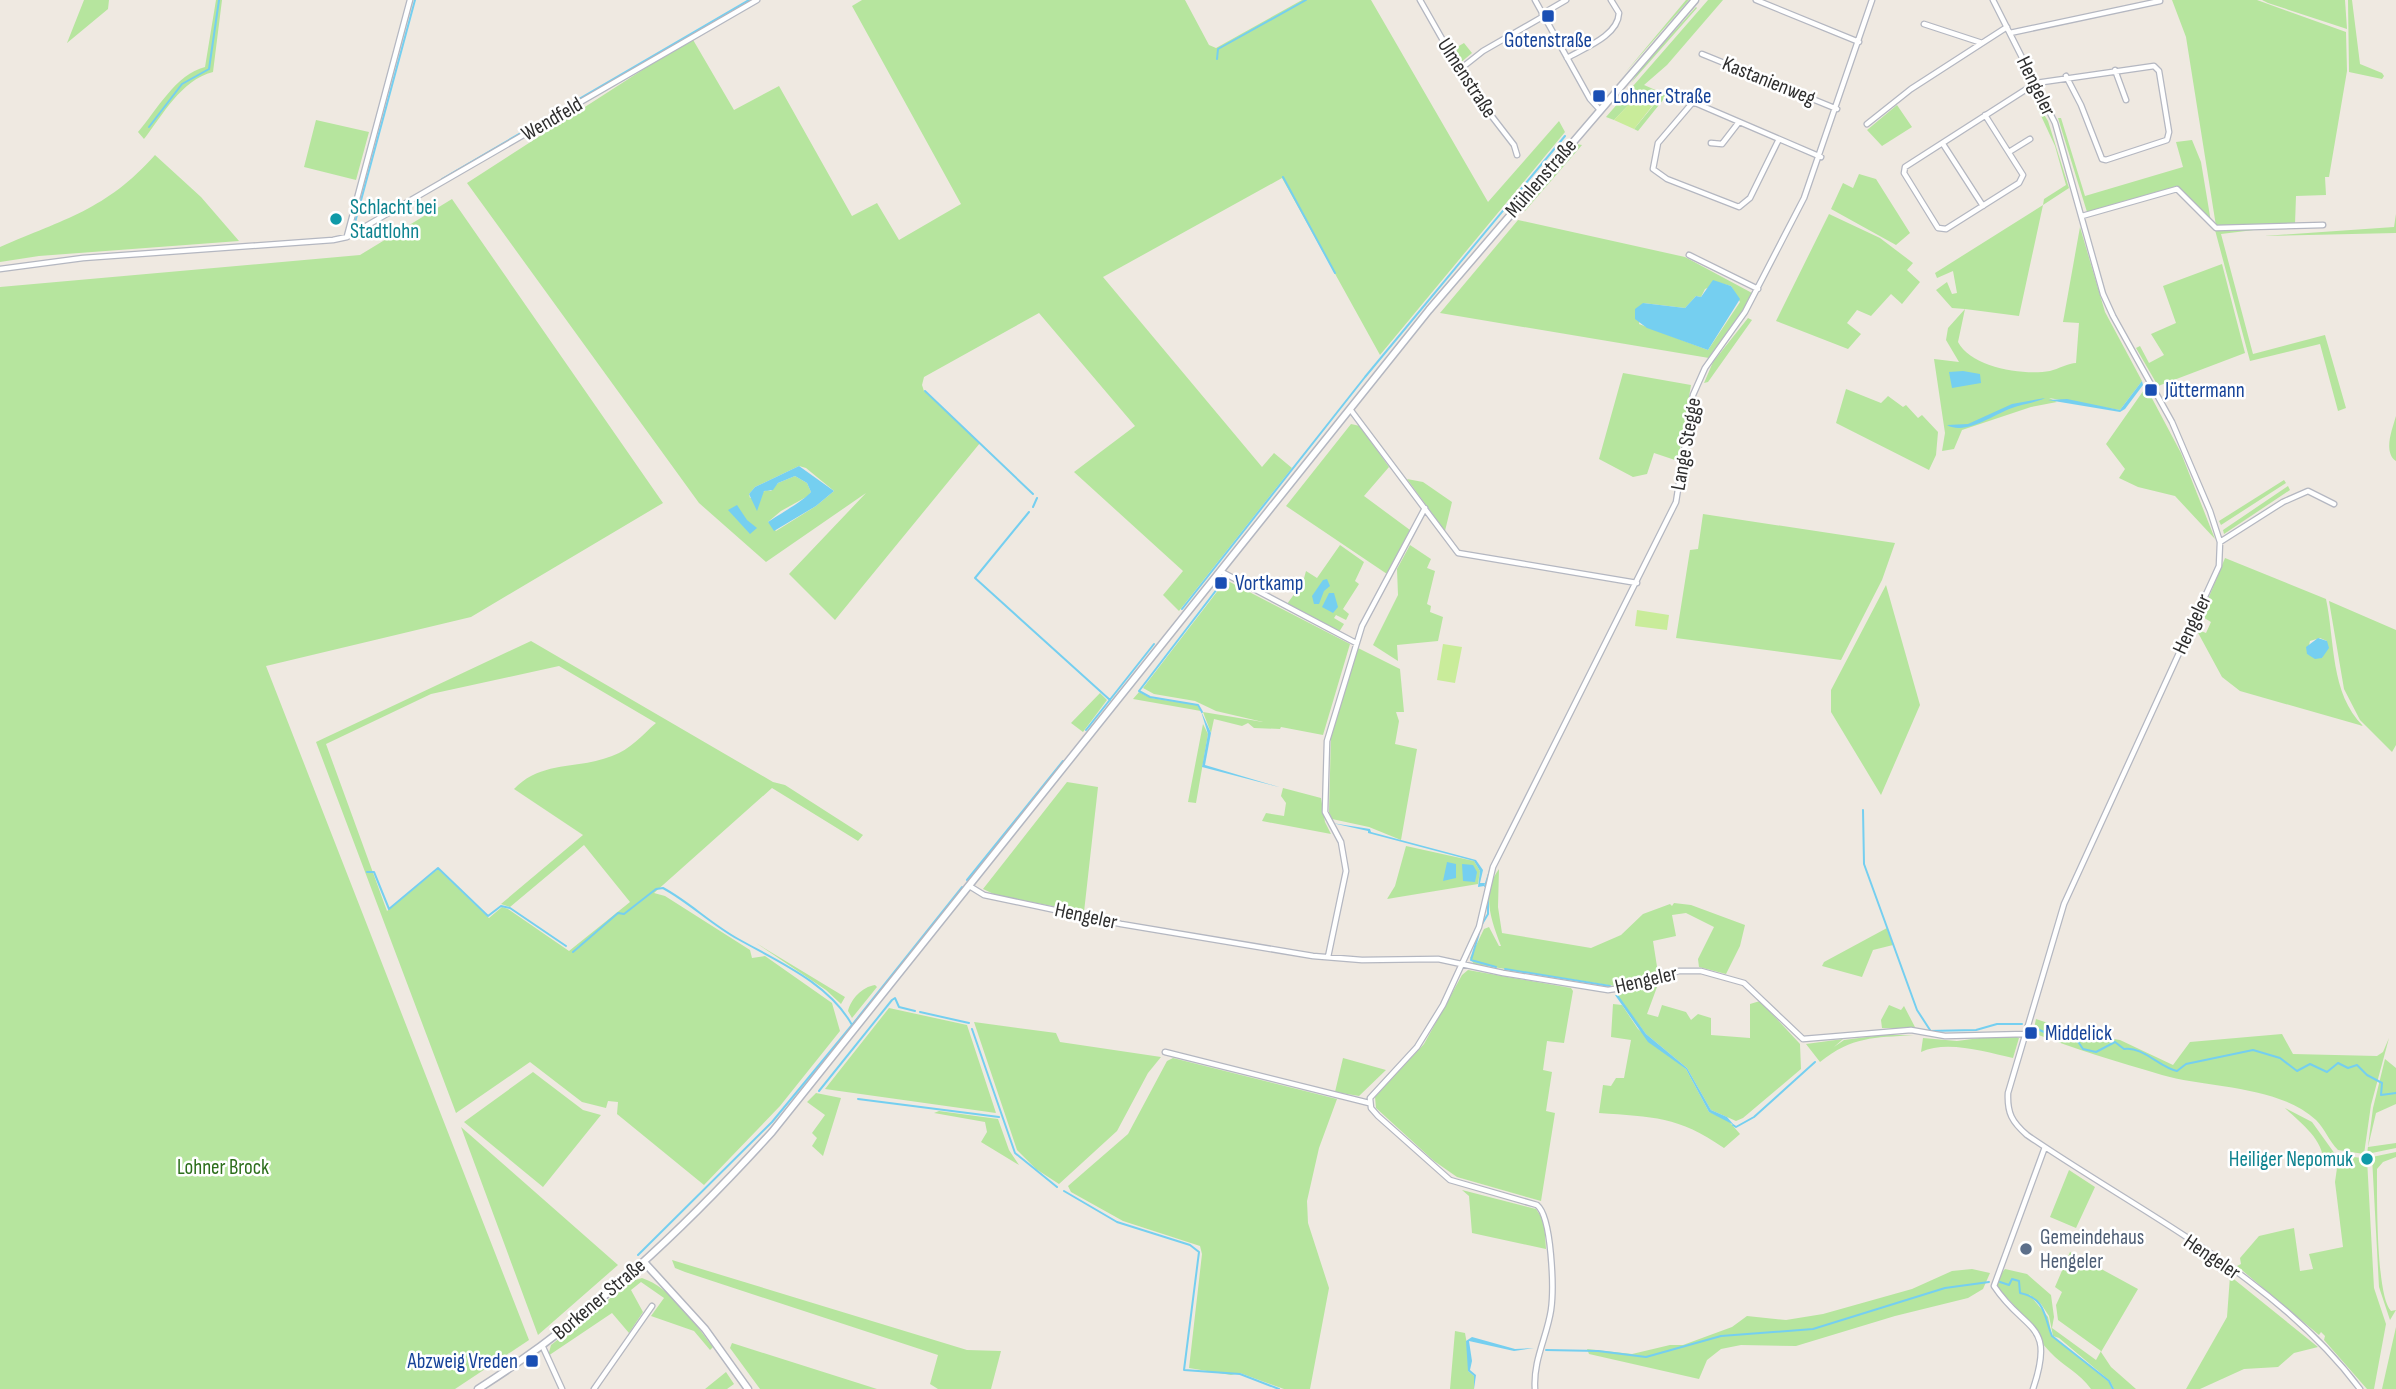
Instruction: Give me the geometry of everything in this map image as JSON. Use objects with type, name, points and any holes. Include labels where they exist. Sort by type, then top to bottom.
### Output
[{"type":"main road","name":"Mühlenstraße","points":[[971,887],[1390,359],[1508,215],[1695,0]]},
{"type":"main road","name":"Borkener Straße","points":[[478,1389],[542,1345],[644,1262],[711,1198],[809,1089],[971,887]]},
{"type":"main road","points":[[644,1262],[705,1329],[748,1389]]},
{"type":"street","points":[[347,237],[410,0]]},
{"type":"street","name":"Wendfeld","points":[[0,268],[83,258],[347,237],[757,0]]},
{"type":"street","name":"Ulmenstraße","points":[[1420,0],[1459,70],[1514,145],[1517,155]]},
{"type":"street","points":[[1535,0],[1590,99],[1600,110]]},
{"type":"street","points":[[1459,70],[1483,51],[1566,0]]},
{"type":"street","points":[[1567,58],[1606,35],[1616,25],[1619,13],[1611,0]]},
{"type":"street","points":[[1756,0],[1859,42]]},
{"type":"street","name":"Lange Stegge","points":[[1369,1103],[1374,1092],[1422,1041],[1464,965],[1479,927],[1493,867],[1676,502],[1693,395],[1705,368],[1758,289],[1804,198],[1821,157],[1872,0]]},
{"type":"street","name":"Hengeler","points":[[1993,0],[2055,123],[2108,305],[2186,450],[2220,542],[2219,566],[2064,904],[2008,1093],[2008,1107],[2017,1126],[2045,1147],[2252,1284],[2315,1336],[2360,1389]]},
{"type":"street","points":[[2010,33],[2161,1]]},
{"type":"street","points":[[1924,24],[1983,43]]},
{"type":"street","points":[[1867,124],[1911,89],[2007,27]]},
{"type":"street","name":"Kastanienweg","points":[[1702,54],[1837,108]]},
{"type":"street","points":[[1985,115],[2023,175],[2019,183],[1983,206],[1946,229],[1938,228],[1904,173],[1905,167],[1943,144],[1985,115],[2036,83],[2066,76],[2150,65],[2158,69],[2169,132],[2167,140],[2106,160],[2098,155],[2081,105],[2066,76]]},
{"type":"street","points":[[2115,70],[2126,100]]},
{"type":"street","points":[[1671,93],[1821,157]]},
{"type":"street","points":[[1693,102],[1658,143],[1653,169],[1667,178],[1739,207],[1750,198],[1779,139]]},
{"type":"street","points":[[1711,143],[1722,144],[1739,122]]},
{"type":"street","points":[[2009,152],[2030,139]]},
{"type":"street","points":[[1943,144],[1983,206]]},
{"type":"street","points":[[2082,216],[2177,189],[2216,228],[2323,225]]},
{"type":"street","points":[[1689,255],[1758,289]]},
{"type":"street","points":[[1350,409],[1454,550],[1464,555],[1637,583]]},
{"type":"street","points":[[2220,542],[2283,502],[2308,491],[2334,503]]},
{"type":"street","points":[[1328,957],[1346,871],[1344,852],[1325,812],[1326,748],[1356,643],[1424,508]]},
{"type":"street","points":[[1222,572],[1356,643]]},
{"type":"street","name":"Hengeler","points":[[971,887],[984,895],[1122,924],[1328,957],[1362,960],[1426,957],[1608,990],[1628,987],[1679,971],[1712,973],[1752,990],[1793,1033],[1803,1039],[1910,1030],[1945,1037],[2026,1034]]},
{"type":"street","points":[[1164,1052],[1369,1103],[1378,1116],[1450,1180],[1543,1209],[1547,1223],[1551,1307],[1537,1358],[1535,1389]]},
{"type":"street","points":[[2033,1389],[2043,1359],[2041,1343],[2025,1320],[1994,1286],[2045,1147]]},
{"type":"street","points":[[594,1389],[652,1306]]},
{"type":"street","points":[[542,1345],[562,1389]]},
{"type":"green space","points":[[84,0],[109,0],[108,9],[67,43]]},
{"type":"green space","points":[[216,0],[222,0],[213,72],[191,82],[182,90],[144,139],[138,132],[168,94],[185,77],[205,67]]},
{"type":"green space","points":[[862,0],[1185,0],[1209,45],[1216,48],[1302,0],[1371,0],[1488,202],[1559,121],[1565,132],[1380,355],[1282,178],[1103,277],[1262,467],[1274,453],[1292,468],[1179,611],[1163,595],[1183,571],[1074,472],[1135,426],[1039,313],[924,377],[924,391],[980,443],[835,620],[789,574],[866,493],[766,562],[699,503],[467,183],[692,38],[734,110],[779,86],[852,216],[877,203],[899,240],[961,204],[852,6]],"holes":[[[799,466],[806,468],[834,491],[816,506],[776,531],[768,522],[781,511],[808,496],[811,492],[807,483],[795,476],[778,483],[771,491],[767,490],[750,498],[749,494],[755,487]]]},
{"type":"green space","points":[[1686,0],[1689,0],[1624,74]]},
{"type":"green space","points":[[1708,0],[1723,0],[1667,65],[1644,85],[1667,95],[1638,131],[1634,129],[1653,106],[1637,96],[1614,120],[1606,117]]},
{"type":"green space","points":[[2172,0],[2257,0],[2346,32],[2347,71],[2329,177],[2325,177],[2326,195],[2296,196],[2295,224],[2216,226],[2186,37]]},
{"type":"green space","points":[[2262,0],[2345,0],[2347,29],[2268,3]]},
{"type":"green space","points":[[2348,0],[2352,0],[2360,64],[2382,73],[2382,79],[2349,72]]},
{"type":"green space","points":[[1697,8],[1631,83],[1641,68]]},
{"type":"green space","points":[[1464,43],[1472,53],[1459,64],[1452,50]]},
{"type":"green space","points":[[2031,94],[2048,121],[2069,188],[2043,205],[2044,199],[2066,185],[2055,146]]},
{"type":"green space","points":[[1637,96],[1653,105],[1634,129],[1614,120]]},
{"type":"green space","points":[[1897,105],[1912,127],[1882,146],[1867,130]]},
{"type":"green space","points":[[2058,118],[2061,118],[2085,196],[2183,167],[2176,142],[2192,140],[2201,162],[2211,222],[2177,186],[2087,212]]},
{"type":"green space","points":[[316,120],[369,132],[356,180],[304,167]]},
{"type":"green space","points":[[1576,144],[1582,145],[1525,211],[1523,205]]},
{"type":"green space","points":[[155,155],[201,197],[239,241],[39,256],[0,262],[0,247],[101,201],[137,174]]},
{"type":"green space","points":[[1859,174],[1876,179],[1910,233],[1896,245],[1831,209],[1843,183],[1853,188]]},
{"type":"green space","name":"Lohner Brock","points":[[452,199],[663,503],[471,617],[266,666],[529,1340],[455,1389],[0,1389],[0,287],[360,255]]},
{"type":"green space","points":[[2043,205],[2019,316],[1952,308],[1936,290],[1947,282],[1952,294],[1957,293],[1953,271],[1937,278],[1935,273]]},
{"type":"green space","points":[[1829,214],[1880,238],[1913,263],[1907,270],[1920,282],[1902,304],[1891,294],[1871,316],[1857,310],[1847,323],[1861,334],[1848,349],[1776,321]]},
{"type":"green space","points":[[2396,214],[2396,233],[2264,236],[2394,227]]},
{"type":"green space","points":[[1518,220],[1685,257],[1752,293],[1709,358],[1440,313]],"holes":[[[1720,283],[1731,286],[1740,302],[1708,350],[1639,324],[1643,303],[1685,308],[1696,296],[1701,297],[1705,289]]]},
{"type":"green space","points":[[2080,227],[2105,312],[2142,381],[2120,410],[2049,398],[2057,402],[2031,407],[1962,430],[1954,449],[1942,451],[1945,433],[1934,359],[1959,362],[1946,340],[1948,328],[1965,309],[1958,342],[1974,358],[1999,368],[2026,372],[2050,371],[2076,363],[2079,323],[2063,322]]},
{"type":"green space","points":[[2215,230],[2254,230],[2221,234],[2253,354],[2325,335],[2346,408],[2338,411],[2320,344],[2250,361]]},
{"type":"green space","points":[[2222,264],[2245,353],[2158,386],[2136,348],[2140,346],[2149,363],[2164,355],[2151,334],[2176,323],[2163,286]]},
{"type":"green space","points":[[1748,318],[1752,320],[1708,382],[1704,383],[1713,362]]},
{"type":"green space","points":[[1623,373],[1691,385],[1678,461],[1654,453],[1647,474],[1633,477],[1599,459]]},
{"type":"green space","points":[[2146,387],[2181,453],[2215,539],[2175,496],[2138,487],[2119,478],[2125,469],[2106,444]]},
{"type":"green space","points":[[1846,389],[1881,403],[1888,396],[1903,407],[1906,405],[1918,418],[1922,415],[1938,432],[1936,455],[1929,470],[1836,423]]},
{"type":"green space","points":[[2396,416],[2396,461],[2389,446]]},
{"type":"green space","points":[[1351,424],[1360,426],[1389,467],[1364,496],[1410,530],[1387,574],[1286,506]]},
{"type":"green space","points":[[1407,479],[1423,482],[1452,502],[1445,531]]},
{"type":"green space","points":[[2284,480],[2286,483],[2221,525],[2219,521]]},
{"type":"green space","points":[[2288,486],[2290,490],[2224,534],[2223,530]]},
{"type":"green space","points":[[1703,514],[1895,543],[1882,580],[1841,660],[1676,638],[1690,550],[1698,549]]},
{"type":"green space","points":[[1340,545],[1364,562],[1355,581],[1359,584],[1343,609],[1349,614],[1346,620],[1336,615],[1334,618],[1344,624],[1339,632],[1287,604],[1303,582],[1306,571],[1317,578]]},
{"type":"green space","points":[[1410,545],[1431,559],[1427,568],[1435,571],[1427,604],[1431,606],[1430,612],[1443,617],[1438,641],[1397,645],[1398,661],[1373,645],[1398,595],[1397,569]]},
{"type":"green space","points":[[2225,558],[2326,599],[2339,682],[2352,713],[2363,726],[2240,691],[2222,677],[2196,629],[2206,633],[2211,622],[2201,616]],"holes":[[[2320,638],[2327,641],[2322,658],[2307,654],[2310,641]]]},
{"type":"green space","points":[[1226,580],[1350,644],[1323,735],[1281,727],[1254,728],[1248,723],[1242,726],[1214,719],[1211,733],[1203,712],[1263,722],[1216,711],[1195,701],[1154,694],[1143,688]]},
{"type":"green space","points":[[1886,585],[1920,705],[1881,795],[1831,712],[1831,690]]},
{"type":"green space","points":[[2329,601],[2396,630],[2396,745],[2392,752],[2360,720],[2344,689]]},
{"type":"green space","points":[[1637,610],[1669,615],[1667,630],[1635,626]]},
{"type":"green space","points":[[531,641],[773,782],[785,785],[863,835],[858,841],[772,788],[654,893],[665,896],[750,950],[752,958],[765,956],[832,1003],[840,1031],[780,1106],[704,1185],[617,1114],[618,1102],[608,1101],[606,1108],[582,1102],[530,1062],[456,1113],[316,742]],"holes":[[[559,666],[656,723],[636,742],[618,753],[536,774],[514,789],[583,835],[501,904],[510,907],[584,845],[630,902],[569,951],[508,909],[502,907],[489,918],[438,869],[387,911],[326,744],[431,694]]]},
{"type":"green space","points":[[1443,644],[1462,647],[1455,683],[1437,680]]},
{"type":"green space","points":[[1358,648],[1400,669],[1404,712],[1396,712],[1399,721],[1395,744],[1417,749],[1401,840],[1369,827],[1332,819],[1329,812],[1331,735]]},
{"type":"green space","points":[[1139,692],[1151,698],[1197,705],[1201,711],[1133,699]]},
{"type":"green space","points":[[1100,693],[1107,700],[1083,732],[1071,723]]},
{"type":"green space","points":[[1203,724],[1208,734],[1196,803],[1188,802]]},
{"type":"green space","points":[[1067,782],[1098,787],[1084,912],[998,896],[983,889]]},
{"type":"green space","points":[[1283,788],[1321,798],[1325,822],[1331,834],[1262,821],[1266,813],[1284,816],[1286,803],[1281,796]]},
{"type":"green space","points":[[1406,846],[1474,861],[1480,871],[1478,884],[1387,899],[1395,886]]},
{"type":"green space","points":[[1499,869],[1498,907],[1502,933],[1591,948],[1621,935],[1643,914],[1670,904],[1672,906],[1674,903],[1691,905],[1745,925],[1740,946],[1726,974],[1699,967],[1698,959],[1714,927],[1686,913],[1672,915],[1676,936],[1653,941],[1658,973],[1621,987],[1474,964],[1470,958],[1484,929],[1489,927],[1501,946],[1491,917],[1489,897]]},
{"type":"green space","points":[[1887,928],[1893,945],[1873,950],[1862,977],[1822,966],[1824,962]]},
{"type":"green space","points":[[756,943],[845,997],[841,1004],[826,990]]},
{"type":"green space","points":[[1468,970],[1571,988],[1573,991],[1564,1043],[1547,1041],[1543,1070],[1552,1072],[1546,1111],[1555,1113],[1541,1201],[1457,1177],[1434,1161],[1376,1108],[1375,1097],[1424,1044],[1462,975]]},
{"type":"green space","points":[[1660,979],[1647,1014],[1658,1017],[1662,1005],[1686,1012],[1691,1020],[1698,1014],[1711,1018],[1711,1035],[1750,1038],[1750,1004],[1760,1001],[1800,1044],[1801,1069],[1743,1118],[1736,1121],[1711,1110],[1687,1068],[1646,1034],[1616,994]]},
{"type":"green space","points":[[875,985],[877,987],[852,1018],[848,1011],[854,998],[866,988]]},
{"type":"green space","points":[[1613,1004],[1622,1005],[1638,1029],[1686,1069],[1709,1112],[1727,1119],[1740,1134],[1724,1148],[1693,1130],[1664,1120],[1599,1113],[1603,1085],[1611,1086],[1616,1078],[1624,1078],[1631,1040],[1611,1037]]},
{"type":"green space","points":[[1889,1005],[1901,1010],[1904,1006],[1916,1029],[1882,1028],[1881,1020]]},
{"type":"green space","points":[[889,1008],[967,1025],[996,1113],[825,1089]]},
{"type":"green space","points":[[2036,1019],[2078,1033],[2120,1040],[2173,1065],[2190,1042],[2282,1034],[2293,1054],[2377,1056],[2383,1052],[2389,1038],[2371,1105],[2364,1154],[2338,1150],[2316,1120],[2282,1100],[2242,1089],[2162,1075],[2081,1050],[2033,1033]]},
{"type":"green space","points":[[974,1022],[1056,1033],[1060,1042],[1161,1057],[1148,1073],[1117,1131],[1059,1184],[1036,1169],[1017,1150]]},
{"type":"green space","points":[[2010,1034],[2019,1038],[2013,1058],[1954,1047],[1921,1052],[1923,1038],[1957,1041]]},
{"type":"green space","points":[[1882,1035],[1914,1035],[1853,1043],[1820,1062],[1806,1044],[1843,1039],[1834,1047],[1844,1040]]},
{"type":"green space","points":[[1173,1058],[1337,1099],[1319,1148],[1307,1201],[1308,1223],[1329,1288],[1310,1389],[1284,1389],[1240,1373],[1231,1375],[1189,1368],[1202,1254],[1200,1246],[1123,1221],[1071,1192],[1068,1186],[1128,1134],[1167,1061]]},
{"type":"green space","points":[[1343,1058],[1386,1070],[1359,1096],[1335,1092]]},
{"type":"green space","points":[[2385,1059],[2396,1068],[2396,1104],[2376,1113],[2368,1147],[2396,1143],[2396,1148],[2367,1154],[2373,1108]]},
{"type":"green space","points":[[533,1072],[583,1110],[601,1115],[543,1187],[464,1122]]},
{"type":"green space","points":[[816,1093],[841,1098],[823,1156],[812,1146],[817,1138],[812,1133],[825,1115],[807,1102]]},
{"type":"green space","points":[[2285,1108],[2312,1122],[2335,1154],[2367,1159],[2374,1288],[2386,1324],[2374,1389],[2367,1389],[2324,1340],[2325,1336],[2321,1332],[2319,1335],[2237,1266],[2241,1264],[2240,1258],[2259,1236],[2294,1228],[2300,1271],[2313,1269],[2309,1254],[2343,1247],[2335,1182],[2337,1168],[2323,1168],[2317,1142]]},
{"type":"green space","points":[[939,1111],[998,1119],[1009,1150],[1019,1165],[981,1142],[987,1132],[985,1122],[934,1113]]},
{"type":"green space","points":[[461,1127],[618,1265],[538,1335]]},
{"type":"green space","points":[[2396,1152],[2396,1157],[2383,1162],[2377,1169],[2378,1244],[2382,1286],[2391,1311],[2396,1310],[2390,1320],[2379,1287],[2372,1157]]},
{"type":"green space","points":[[2069,1170],[2095,1187],[2076,1228],[2050,1217]]},
{"type":"green space","points":[[1462,1190],[1536,1209],[1544,1221],[1546,1249],[1472,1233],[1469,1196]]},
{"type":"green space","points":[[2070,1252],[2138,1289],[2101,1352],[2111,1367],[2136,1389],[2114,1389],[2110,1381],[2059,1338],[2053,1336],[2049,1316],[2041,1304],[2029,1294],[2048,1317],[2052,1336],[2109,1382],[2112,1389],[2091,1389],[2082,1378],[2050,1352],[2013,1304],[1996,1288],[1995,1281],[2005,1269],[2027,1274],[2051,1295],[2054,1317],[2052,1328],[2096,1360],[2101,1351],[2058,1320],[2056,1305],[2062,1292],[2055,1287]]},
{"type":"green space","points":[[672,1260],[967,1350],[1001,1351],[991,1389],[938,1389],[930,1384],[938,1355],[685,1272],[675,1268]]},
{"type":"green space","points":[[1972,1269],[1990,1273],[1983,1289],[1968,1298],[1895,1316],[1796,1346],[1741,1345],[1721,1349],[1707,1360],[1699,1379],[1589,1354],[1587,1349],[1632,1354],[1670,1345],[1683,1345],[1732,1327],[1747,1316],[1786,1320],[1823,1314],[1912,1289],[1952,1271]]},
{"type":"green space","points":[[2230,1276],[2318,1347],[2294,1353],[2278,1367],[2244,1369],[2200,1389],[2186,1389],[2227,1317]]},
{"type":"green space","points":[[642,1278],[663,1290],[682,1307],[713,1347],[710,1350],[694,1331],[651,1316],[664,1298],[641,1282],[631,1290],[643,1312],[629,1333],[612,1313],[548,1356],[551,1345],[632,1281]]},
{"type":"green space","points":[[2396,1327],[2396,1389],[2382,1389]]},
{"type":"green space","points":[[1455,1331],[1465,1333],[1469,1356],[1468,1371],[1474,1376],[1474,1389],[1450,1389]]},
{"type":"green space","points":[[732,1343],[877,1389],[760,1389],[730,1348]]},
{"type":"green space","points":[[726,1372],[734,1384],[727,1389],[705,1389]]},
{"type":"water","points":[[1713,280],[1731,286],[1740,299],[1708,350],[1647,328],[1635,319],[1635,309],[1643,303],[1685,308],[1696,296],[1701,297]]},
{"type":"water","points":[[1949,372],[1980,374],[1981,383],[1952,388]]},
{"type":"water","points":[[2142,381],[2143,385],[2120,412],[2048,400],[2067,399],[2120,410]]},
{"type":"water","points":[[2045,398],[2012,408],[1971,426],[1955,428],[1947,425],[1968,424],[2012,404]]},
{"type":"water","points":[[799,466],[834,491],[816,506],[774,531],[768,522],[811,492],[807,483],[795,476],[778,483],[773,490],[764,491],[757,511],[749,494],[755,487]]},
{"type":"water","points":[[737,505],[747,520],[757,528],[750,534],[728,510]]},
{"type":"water","points":[[1327,579],[1330,586],[1324,591],[1319,604],[1314,604],[1312,596],[1323,580]]},
{"type":"water","points":[[1329,593],[1334,593],[1338,607],[1333,613],[1322,607]]},
{"type":"water","points":[[2318,638],[2327,641],[2329,648],[2322,658],[2315,659],[2307,654],[2306,647]]},
{"type":"water","points":[[1201,711],[1211,733],[1205,765],[1279,787],[1202,767],[1208,734]]},
{"type":"water","points":[[1332,823],[1370,829],[1371,832],[1476,860],[1483,870],[1480,883],[1485,883],[1484,886],[1478,887],[1480,871],[1474,861]]},
{"type":"water","points":[[1447,862],[1456,864],[1456,878],[1443,881]]},
{"type":"water","points":[[1462,864],[1473,865],[1477,872],[1475,882],[1463,881]]},
{"type":"water","points":[[1615,995],[1618,995],[1646,1034],[1687,1068],[1711,1110],[1727,1117],[1734,1125],[1709,1112],[1686,1069],[1648,1042]]},
{"type":"water","points":[[1472,1337],[1515,1349],[1534,1348],[1514,1351],[1469,1341],[1472,1361],[1470,1370],[1476,1375],[1474,1389],[1474,1376],[1468,1371],[1466,1341]]},
{"type":"waterway","points":[[149,127],[182,84],[209,69],[219,0]]},
{"type":"waterway","points":[[353,230],[415,0]]},
{"type":"waterway","points":[[442,179],[749,0]]},
{"type":"waterway","points":[[1217,59],[1218,49],[1306,0]]},
{"type":"waterway","points":[[1182,609],[1365,377],[1565,136]]},
{"type":"waterway","points":[[1283,177],[1335,273]]},
{"type":"waterway","points":[[925,391],[1033,494]]},
{"type":"waterway","points":[[1033,507],[1037,498]]},
{"type":"waterway","points":[[1029,512],[975,578],[1110,700]]},
{"type":"waterway","points":[[1202,712],[1198,705],[1150,697],[1139,691],[1224,580]]},
{"type":"waterway","points":[[1086,730],[1154,644]]},
{"type":"waterway","points":[[967,880],[1063,761]]},
{"type":"waterway","points":[[1863,810],[1864,864],[1917,1010],[1930,1030]]},
{"type":"waterway","points":[[1485,886],[1491,867]]},
{"type":"waterway","points":[[367,872],[374,872],[389,909],[438,868],[488,916],[501,906],[510,908],[566,946]]},
{"type":"waterway","points":[[852,1025],[962,887]]},
{"type":"waterway","points":[[573,952],[618,913],[624,914],[656,889],[663,888],[728,933],[801,974],[830,997],[852,1025],[772,1122],[638,1255]]},
{"type":"waterway","points":[[1482,924],[1488,914],[1488,897]]},
{"type":"waterway","points":[[1479,933],[1471,960],[1496,967]]},
{"type":"waterway","points":[[1505,969],[1610,986]]},
{"type":"waterway","points":[[819,1091],[892,1000],[895,998],[899,1007],[915,1011]]},
{"type":"waterway","points":[[920,1012],[969,1023]]},
{"type":"waterway","points":[[1928,1031],[1976,1030],[1997,1024],[2022,1024]]},
{"type":"waterway","points":[[2035,1028],[2062,1040],[2077,1040],[2083,1049],[2096,1052],[2115,1042],[2124,1049],[2138,1051],[2177,1071],[2186,1064],[2253,1050],[2280,1058],[2297,1071],[2310,1064],[2327,1072],[2338,1063],[2348,1068],[2357,1065],[2367,1075],[2382,1083],[2381,1095],[2396,1093]]},
{"type":"waterway","points":[[972,1029],[1015,1153],[1057,1187]]},
{"type":"waterway","points":[[1733,1125],[1736,1127],[1754,1117],[1815,1062]]},
{"type":"waterway","points":[[858,1099],[999,1117]]},
{"type":"waterway","points":[[1064,1191],[1117,1222],[1190,1245],[1199,1252],[1184,1370],[1240,1374],[1279,1389]]},
{"type":"waterway","points":[[2000,1282],[2009,1285],[2012,1279],[2019,1281],[2020,1293],[2035,1299],[2043,1309],[2052,1336],[2109,1381],[2113,1389]]},
{"type":"waterway","points":[[1546,1350],[1598,1351],[1646,1357],[1721,1336],[1813,1329],[1945,1288],[1989,1282]]},
{"type":"place","name":"Gotenstraße","points":[[1548,16]]},
{"type":"place","name":"Lohner Straße","points":[[1599,96]]},
{"type":"place","name":"Schlacht bei Stadtlohn","points":[[336,219]]},
{"type":"place","name":"Jüttermann","points":[[2151,390]]},
{"type":"place","name":"Vortkamp","points":[[1221,583]]},
{"type":"place","name":"Middelick","points":[[2031,1033]]},
{"type":"place","name":"Heiliger Nepomuk","points":[[2367,1159]]},
{"type":"place","name":"Gemeindehaus Hengeler","points":[[2026,1249]]},
{"type":"place","name":"Abzweig Vreden","points":[[532,1361]]}]
